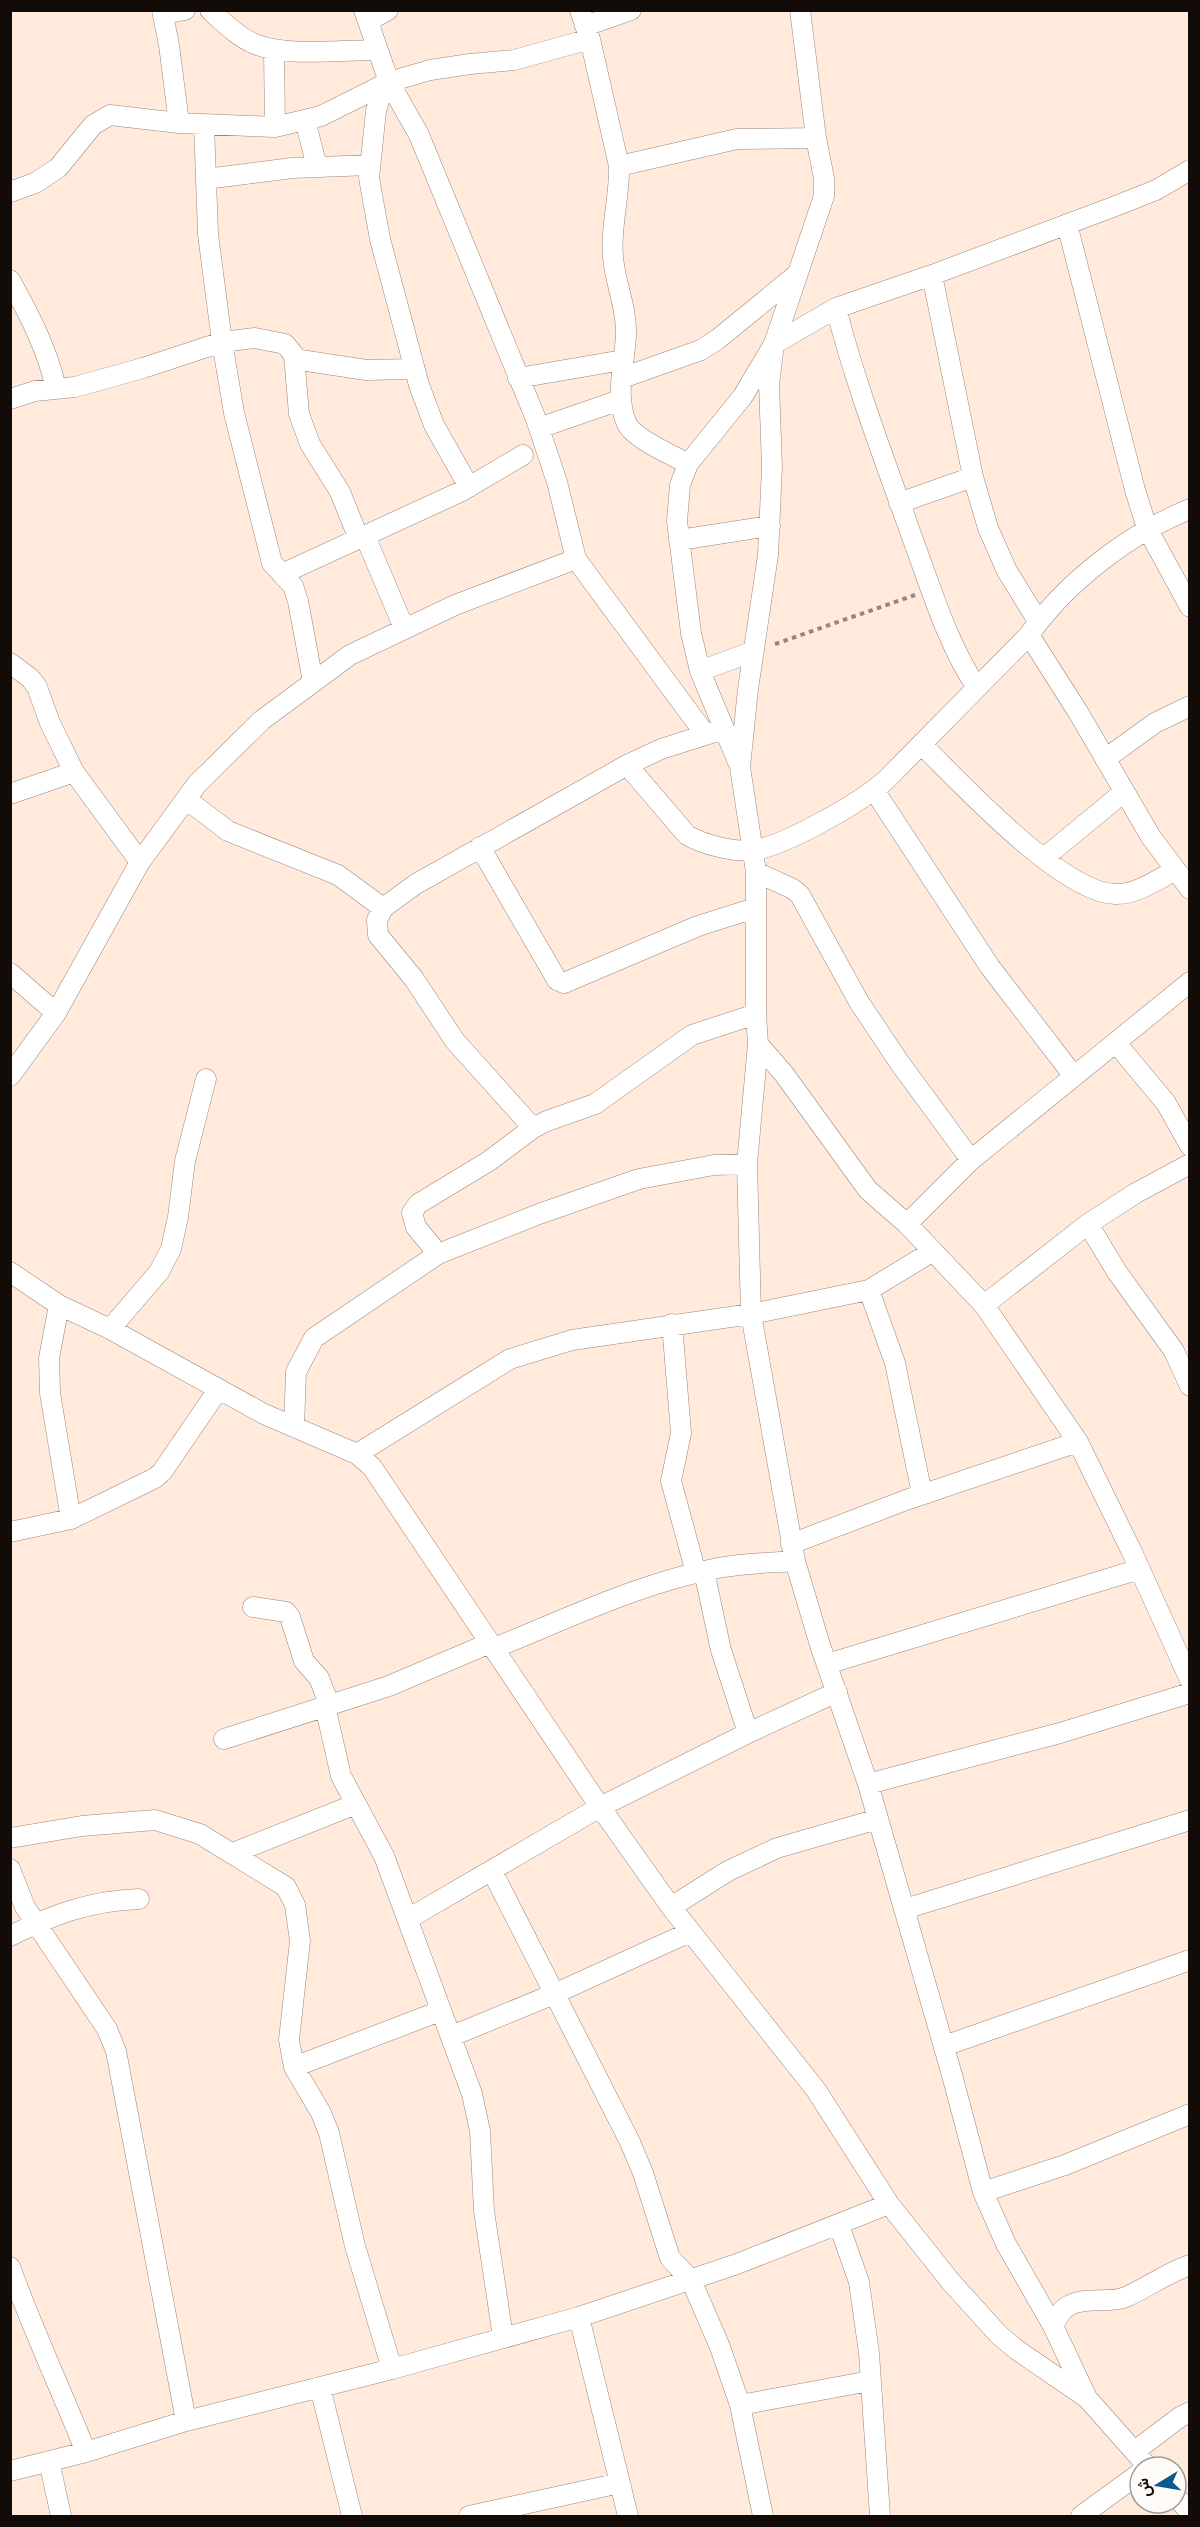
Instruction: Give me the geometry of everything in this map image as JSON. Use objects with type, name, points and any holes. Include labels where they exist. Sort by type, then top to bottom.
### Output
[{"type":"street","points":[[179,123],[163,12],[185,10]]},
{"type":"street","points":[[210,10],[232,30],[254,44],[274,51],[377,50]]},
{"type":"street","points":[[388,10],[366,16],[386,83],[419,135],[539,428],[557,482],[576,559],[705,734]]},
{"type":"street","points":[[10,192],[34,183],[58,168],[93,125],[110,115],[179,123],[275,128],[321,116],[386,83],[430,70],[470,63],[514,60],[585,25],[631,10]]},
{"type":"street","points":[[800,10],[816,138],[824,178],[824,196],[795,276],[774,344],[770,384],[772,467],[768,555],[754,651],[735,729],[756,872],[758,1044],[747,1164],[751,1314],[793,1552],[827,1664],[868,1784],[944,2046],[983,2193],[1006,2244],[1053,2326],[1086,2398]]},
{"type":"street","points":[[585,25],[619,166],[613,258],[626,317],[620,400],[628,426],[639,436],[688,464]]},
{"type":"street","points":[[274,51],[275,128]]},
{"type":"street","points":[[386,83],[376,111],[369,178],[380,239],[414,369],[434,425],[469,487]]},
{"type":"street","points":[[305,120],[317,167]]},
{"type":"street","points":[[204,124],[208,234],[234,413],[272,563],[284,573],[293,586],[298,601],[313,682]]},
{"type":"street","points":[[619,166],[737,139],[816,138]]},
{"type":"street","points":[[206,179],[317,167],[370,165]]},
{"type":"street","points":[[735,729],[700,671],[691,633],[677,521],[680,485],[688,464],[743,396],[774,344],[836,308],[932,275],[1156,190],[1190,170]]},
{"type":"street","points":[[1068,224],[1135,489],[1148,528],[1190,607]]},
{"type":"street","points":[[932,275],[973,477],[988,528],[1034,628],[1105,759],[1174,871],[1190,889]]},
{"type":"street","points":[[518,378],[622,369],[701,350],[718,339],[795,276]]},
{"type":"street","points":[[10,280],[40,336],[51,365],[56,388]]},
{"type":"street","points":[[836,308],[873,431],[899,503],[959,659],[977,688]]},
{"type":"street","points":[[10,399],[35,391],[75,387],[222,342],[255,338],[285,344],[292,351],[299,414],[310,444],[340,492],[404,628]]},
{"type":"street","points":[[294,359],[366,370],[414,369]]},
{"type":"street","points":[[539,428],[620,400]]},
{"type":"street","points":[[284,573],[469,487],[523,455]]},
{"type":"street","points":[[899,503],[973,477]]},
{"type":"street","points":[[627,765],[687,835],[708,844],[754,850],[801,833],[874,790],[922,745],[1076,582],[1148,528],[1190,509]]},
{"type":"street","points":[[679,540],[770,526]]},
{"type":"street","points":[[10,1076],[56,1013],[140,862],[197,784],[262,720],[350,655],[455,605],[576,559]]},
{"type":"street","points":[[700,671],[754,651]]},
{"type":"street","points":[[10,663],[30,678],[37,687],[50,723],[74,772],[140,862]]},
{"type":"street","points":[[1105,759],[1155,723],[1190,706]]},
{"type":"street","points":[[533,1128],[455,1041],[414,979],[378,935],[377,920],[383,908],[416,884],[480,846],[627,765],[661,748],[705,734],[735,729]]},
{"type":"street","points":[[922,745],[1017,837],[1093,891],[1127,894],[1174,871]]},
{"type":"street","points":[[10,794],[74,772]]},
{"type":"street","points":[[874,790],[990,967],[1073,1075]]},
{"type":"street","points":[[1044,858],[1124,792]]},
{"type":"street","points":[[186,800],[228,831],[338,875],[383,908]]},
{"type":"street","points":[[480,846],[557,980],[564,983],[698,926],[755,908]]},
{"type":"street","points":[[756,872],[793,889],[800,895],[859,1002],[899,1062],[971,1160]]},
{"type":"street","points":[[10,972],[56,1013]]},
{"type":"street","points":[[907,1224],[971,1160],[1190,982]]},
{"type":"street","points":[[438,1254],[416,1227],[412,1213],[418,1204],[489,1161],[547,1120],[596,1104],[692,1035],[756,1014]]},
{"type":"street","points":[[1116,1043],[1166,1103],[1190,1146]]},
{"type":"street","points":[[758,1044],[784,1074],[804,1105],[868,1190],[907,1224],[984,1305],[1078,1442],[1140,1569],[1190,1680]]},
{"type":"street","points":[[110,1329],[159,1272],[171,1249],[178,1217],[185,1161],[206,1079]]},
{"type":"street","points":[[294,1427],[296,1372],[314,1338],[438,1254],[539,1214],[639,1179],[714,1165],[747,1164]]},
{"type":"street","points":[[984,1305],[1088,1224],[1136,1193],[1190,1164]]},
{"type":"street","points":[[1088,1224],[1117,1272],[1174,1351],[1190,1386]]},
{"type":"street","points":[[357,1454],[510,1359],[572,1340],[751,1314],[869,1290],[933,1251]]},
{"type":"street","points":[[10,1272],[59,1305],[110,1329],[264,1414],[357,1454],[372,1467],[600,1807],[671,1908],[816,2090],[888,2205],[951,2283],[999,2335],[1086,2398],[1138,2455]]},
{"type":"street","points":[[869,1290],[895,1363],[922,1494]]},
{"type":"street","points":[[59,1305],[49,1358],[50,1393],[71,1519]]},
{"type":"street","points":[[672,1324],[681,1433],[671,1481],[748,1733]]},
{"type":"street","points":[[10,1532],[71,1519],[155,1478],[218,1390]]},
{"type":"street","points":[[224,1739],[389,1686],[616,1598],[700,1572],[793,1552],[922,1494],[1078,1442]]},
{"type":"street","points":[[827,1664],[1140,1569]]},
{"type":"street","points":[[253,1607],[286,1612],[290,1617],[304,1661],[319,1678],[327,1705],[341,1776],[378,1840],[472,2094],[480,2131],[484,2211],[503,2337]]},
{"type":"street","points":[[408,1919],[600,1807],[748,1733],[837,1692]]},
{"type":"street","points":[[868,1784],[1060,1733],[1190,1693]]},
{"type":"street","points":[[233,1853],[356,1804]]},
{"type":"street","points":[[671,1908],[728,1871],[777,1848],[878,1819]]},
{"type":"street","points":[[10,1838],[82,1826],[155,1820],[200,1834],[286,1887],[296,1905],[300,1941],[289,2040],[294,2067],[321,2113],[328,2133],[356,2246],[392,2369]]},
{"type":"street","points":[[905,1909],[1190,1820]]},
{"type":"street","points":[[10,1869],[25,1907],[106,2029],[116,2051],[186,2421]]},
{"type":"street","points":[[492,1871],[630,2142],[643,2173],[670,2258],[691,2280],[720,2347],[740,2405],[763,2517]]},
{"type":"street","points":[[10,1936],[77,1907],[108,1900],[139,1899]]},
{"type":"street","points":[[452,2036],[554,1994],[690,1932]]},
{"type":"street","points":[[944,2046],[1190,1960]]},
{"type":"street","points":[[294,2067],[440,2011]]},
{"type":"street","points":[[983,2193],[1065,2165],[1190,2114]]},
{"type":"street","points":[[10,2470],[86,2452],[186,2421],[392,2369],[579,2317],[691,2280],[888,2205]]},
{"type":"street","points":[[839,2225],[859,2282],[869,2353],[880,2517]]},
{"type":"street","points":[[1053,2326],[1058,2315],[1070,2305],[1082,2301],[1126,2297],[1171,2272],[1190,2265]]},
{"type":"street","points":[[10,2267],[33,2330],[61,2388],[86,2452]]},
{"type":"street","points":[[579,2317],[628,2517]]},
{"type":"street","points":[[740,2405],[870,2381]]},
{"type":"street","points":[[320,2387],[352,2517]]},
{"type":"street","points":[[1135,2451],[1190,2412]]},
{"type":"street","points":[[49,2461],[61,2517]]},
{"type":"street","points":[[1081,2517],[1128,2482]]},
{"type":"street","points":[[470,2517],[620,2483]]},
{"type":"path","points":[[754,651],[931,589]]}]
